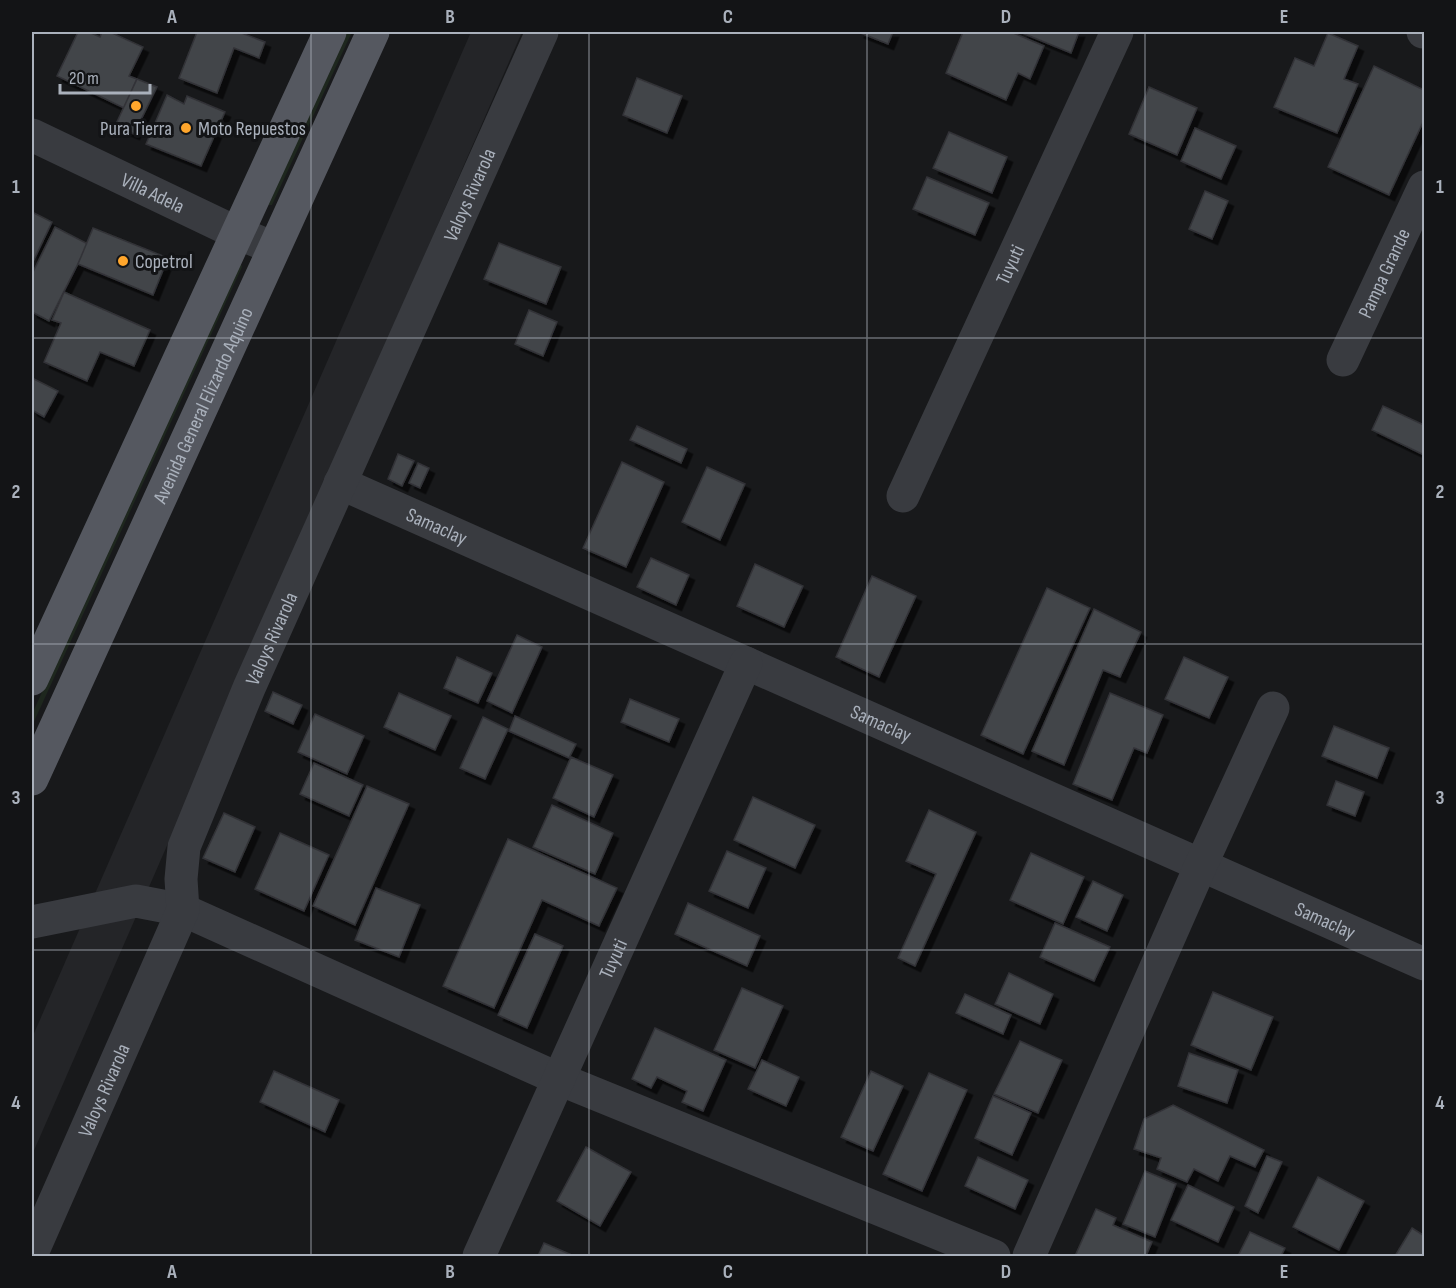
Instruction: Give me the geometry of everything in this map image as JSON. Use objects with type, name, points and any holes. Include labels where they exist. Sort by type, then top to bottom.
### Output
[{"type":"main road","name":"Avenida General Elizardo Aquino","points":[[32,679],[330,32]]},
{"type":"main road","name":"Avenida General Elizardo Aquino","points":[[32,779],[373,32]]},
{"type":"street","name":"Valoys Rivarola","points":[[32,1253],[183,910],[181,879],[184,847],[249,688],[542,32]]},
{"type":"street","name":"Tuyuti","points":[[903,496],[1117,32]]},
{"type":"street","name":"Villa Adela","points":[[32,135],[274,248]]},
{"type":"street","name":"Pampa Grande","points":[[1343,360],[1425,187]]},
{"type":"street","name":"Samaclay","points":[[340,483],[1425,964]]},
{"type":"street","name":"Tuyuti","points":[[479,1257],[746,663]]},
{"type":"street","points":[[1029,1257],[1201,865],[1273,708]]},
{"type":"street","points":[[32,922],[136,901],[183,910],[559,1079],[994,1257]]},
{"type":"shaded area","points":[[346,32],[352,32],[272,205],[268,205]]},
{"type":"shaded area","points":[[471,32],[522,32],[32,1155],[32,1038]]},
{"type":"shaded area","points":[[241,264],[242,267],[32,726],[32,714],[238,265]]},
{"type":"building","points":[[78,32],[89,32],[100,37],[102,32],[110,32],[143,47],[129,76],[137,79],[124,108],[57,76]]},
{"type":"building","points":[[197,32],[239,32],[265,42],[259,58],[234,48],[217,93],[179,78]]},
{"type":"building","points":[[858,32],[893,32],[888,44]]},
{"type":"building","points":[[963,32],[1011,32],[1044,46],[1030,79],[1018,73],[1006,100],[946,73]]},
{"type":"building","points":[[1023,32],[1079,32],[1071,53]]},
{"type":"building","points":[[1328,33],[1358,46],[1344,79],[1358,84],[1337,133],[1274,107],[1295,58],[1314,66]]},
{"type":"building","points":[[1374,66],[1424,90],[1424,120],[1389,195],[1328,167]]},
{"type":"building","points":[[637,78],[682,96],[667,133],[623,115]]},
{"type":"building","name":"Pura Tierra","points":[[137,79],[157,87],[134,134],[115,126]]},
{"type":"building","points":[[1149,87],[1197,108],[1177,155],[1129,134]]},
{"type":"building","name":"Moto Repuestos","points":[[167,95],[184,104],[187,96],[225,112],[201,166],[146,144]]},
{"type":"building","points":[[1195,128],[1236,146],[1221,179],[1181,161]]},
{"type":"building","points":[[949,132],[1007,157],[992,193],[933,168]]},
{"type":"building","points":[[927,177],[989,203],[975,235],[913,209]]},
{"type":"building","points":[[1205,191],[1228,201],[1212,239],[1189,229]]},
{"type":"building","points":[[32,212],[52,222],[32,264]]},
{"type":"building","points":[[55,227],[88,244],[49,321],[32,312],[32,274]]},
{"type":"building","name":"Copetrol","points":[[93,228],[168,258],[153,295],[78,264]]},
{"type":"building","points":[[499,243],[561,267],[546,304],[484,279]]},
{"type":"building","points":[[64,292],[150,330],[134,366],[100,352],[87,381],[44,362],[61,323],[52,320]]},
{"type":"building","points":[[529,310],[557,322],[543,356],[515,344]]},
{"type":"building","points":[[32,378],[58,391],[44,417],[32,410]]},
{"type":"building","points":[[1383,406],[1424,425],[1424,455],[1372,430]]},
{"type":"building","points":[[637,426],[687,449],[681,463],[630,440]]},
{"type":"building","points":[[398,454],[414,461],[402,486],[388,479]]},
{"type":"building","points":[[622,462],[664,482],[626,567],[583,548]]},
{"type":"building","points":[[418,463],[429,468],[420,488],[409,483]]},
{"type":"building","points":[[707,467],[745,484],[720,540],[682,522]]},
{"type":"building","points":[[651,558],[689,575],[676,605],[637,587]]},
{"type":"building","points":[[755,564],[803,586],[784,627],[737,606]]},
{"type":"building","points":[[872,576],[916,596],[879,677],[836,657]]},
{"type":"building","points":[[1047,588],[1090,608],[1023,754],[981,735]]},
{"type":"building","points":[[1094,609],[1141,632],[1120,677],[1103,670],[1064,765],[1032,751]]},
{"type":"building","points":[[517,635],[542,647],[512,713],[487,701]]},
{"type":"building","points":[[457,657],[492,673],[478,703],[444,688]]},
{"type":"building","points":[[1184,657],[1228,677],[1209,718],[1165,699]]},
{"type":"building","points":[[273,692],[302,705],[293,724],[265,711]]},
{"type":"building","points":[[399,693],[451,716],[435,750],[384,727]]},
{"type":"building","points":[[1110,693],[1163,715],[1147,753],[1134,748],[1112,800],[1073,784]]},
{"type":"building","points":[[630,699],[679,719],[669,742],[621,722]]},
{"type":"building","points":[[315,714],[364,736],[347,774],[298,752]]},
{"type":"building","points":[[515,716],[576,744],[569,758],[509,731]]},
{"type":"building","points":[[483,717],[508,729],[485,779],[460,768]]},
{"type":"building","points":[[1334,726],[1389,748],[1377,778],[1322,756]]},
{"type":"building","points":[[571,757],[613,775],[594,817],[553,798]]},
{"type":"building","points":[[314,763],[363,785],[349,816],[300,794]]},
{"type":"building","points":[[1336,781],[1364,792],[1355,816],[1327,805]]},
{"type":"building","points":[[367,786],[409,804],[355,925],[313,906]]},
{"type":"building","points":[[753,797],[815,825],[795,868],[734,840]]},
{"type":"building","points":[[552,805],[613,833],[595,874],[533,847]]},
{"type":"building","points":[[929,810],[976,832],[915,966],[898,958],[936,874],[906,861]]},
{"type":"building","points":[[224,813],[255,827],[235,872],[203,858]]},
{"type":"building","points":[[280,833],[329,855],[304,911],[255,889]]},
{"type":"building","points":[[508,839],[617,888],[599,926],[542,900],[494,1008],[443,986]]},
{"type":"building","points":[[727,851],[766,868],[748,908],[709,891]]},
{"type":"building","points":[[1031,853],[1084,877],[1063,924],[1010,900]]},
{"type":"building","points":[[1093,881],[1123,895],[1107,931],[1076,917]]},
{"type":"building","points":[[376,888],[420,905],[399,957],[355,940]]},
{"type":"building","points":[[688,903],[760,936],[747,966],[675,934]]},
{"type":"building","points":[[1055,923],[1110,947],[1094,981],[1040,957]]},
{"type":"building","points":[[535,934],[563,946],[527,1028],[498,1015]]},
{"type":"building","points":[[1009,973],[1053,994],[1040,1024],[995,1004]]},
{"type":"building","points":[[742,988],[783,1006],[755,1068],[714,1050]]},
{"type":"building","points":[[1213,992],[1273,1017],[1251,1070],[1191,1045]]},
{"type":"building","points":[[965,994],[1011,1015],[1003,1034],[956,1013]]},
{"type":"building","points":[[655,1028],[726,1060],[703,1111],[682,1102],[687,1091],[657,1077],[651,1088],[632,1079]]},
{"type":"building","points":[[1020,1041],[1062,1060],[1038,1113],[994,1094]]},
{"type":"building","points":[[1189,1053],[1238,1070],[1227,1103],[1178,1086]]},
{"type":"building","points":[[762,1060],[799,1077],[786,1106],[748,1089]]},
{"type":"building","points":[[274,1071],[339,1100],[325,1132],[260,1102]]},
{"type":"building","points":[[871,1071],[903,1086],[873,1151],[841,1137]]},
{"type":"building","points":[[929,1073],[967,1090],[922,1191],[883,1174]]},
{"type":"building","points":[[993,1096],[1031,1113],[1012,1155],[975,1138]]},
{"type":"building","points":[[1173,1105],[1264,1150],[1255,1167],[1230,1156],[1218,1181],[1194,1169],[1187,1182],[1157,1169],[1161,1158],[1134,1149],[1144,1119]]},
{"type":"building","points":[[586,1147],[631,1172],[600,1226],[557,1201]]},
{"type":"building","points":[[1267,1156],[1282,1162],[1258,1213],[1245,1206]]},
{"type":"building","points":[[978,1157],[1028,1180],[1015,1209],[965,1186]]},
{"type":"building","points":[[1145,1171],[1176,1184],[1155,1237],[1123,1224]]},
{"type":"building","points":[[1318,1177],[1364,1201],[1339,1250],[1293,1227]]},
{"type":"building","points":[[1188,1185],[1234,1207],[1218,1242],[1171,1220]]},
{"type":"building","points":[[1096,1209],[1116,1218],[1113,1225],[1152,1242],[1146,1256],[1075,1256]]},
{"type":"building","points":[[1412,1228],[1423,1235],[1424,1232],[1424,1256],[1395,1256]]},
{"type":"building","points":[[1250,1232],[1285,1248],[1281,1256],[1238,1256]]},
{"type":"building","points":[[544,1243],[574,1256],[538,1256]]},
{"type":"place","name":"Pura Tierra","points":[[136,106]]},
{"type":"place","name":"Moto Repuestos","points":[[186,128]]},
{"type":"place","name":"Copetrol","points":[[123,261]]}]
